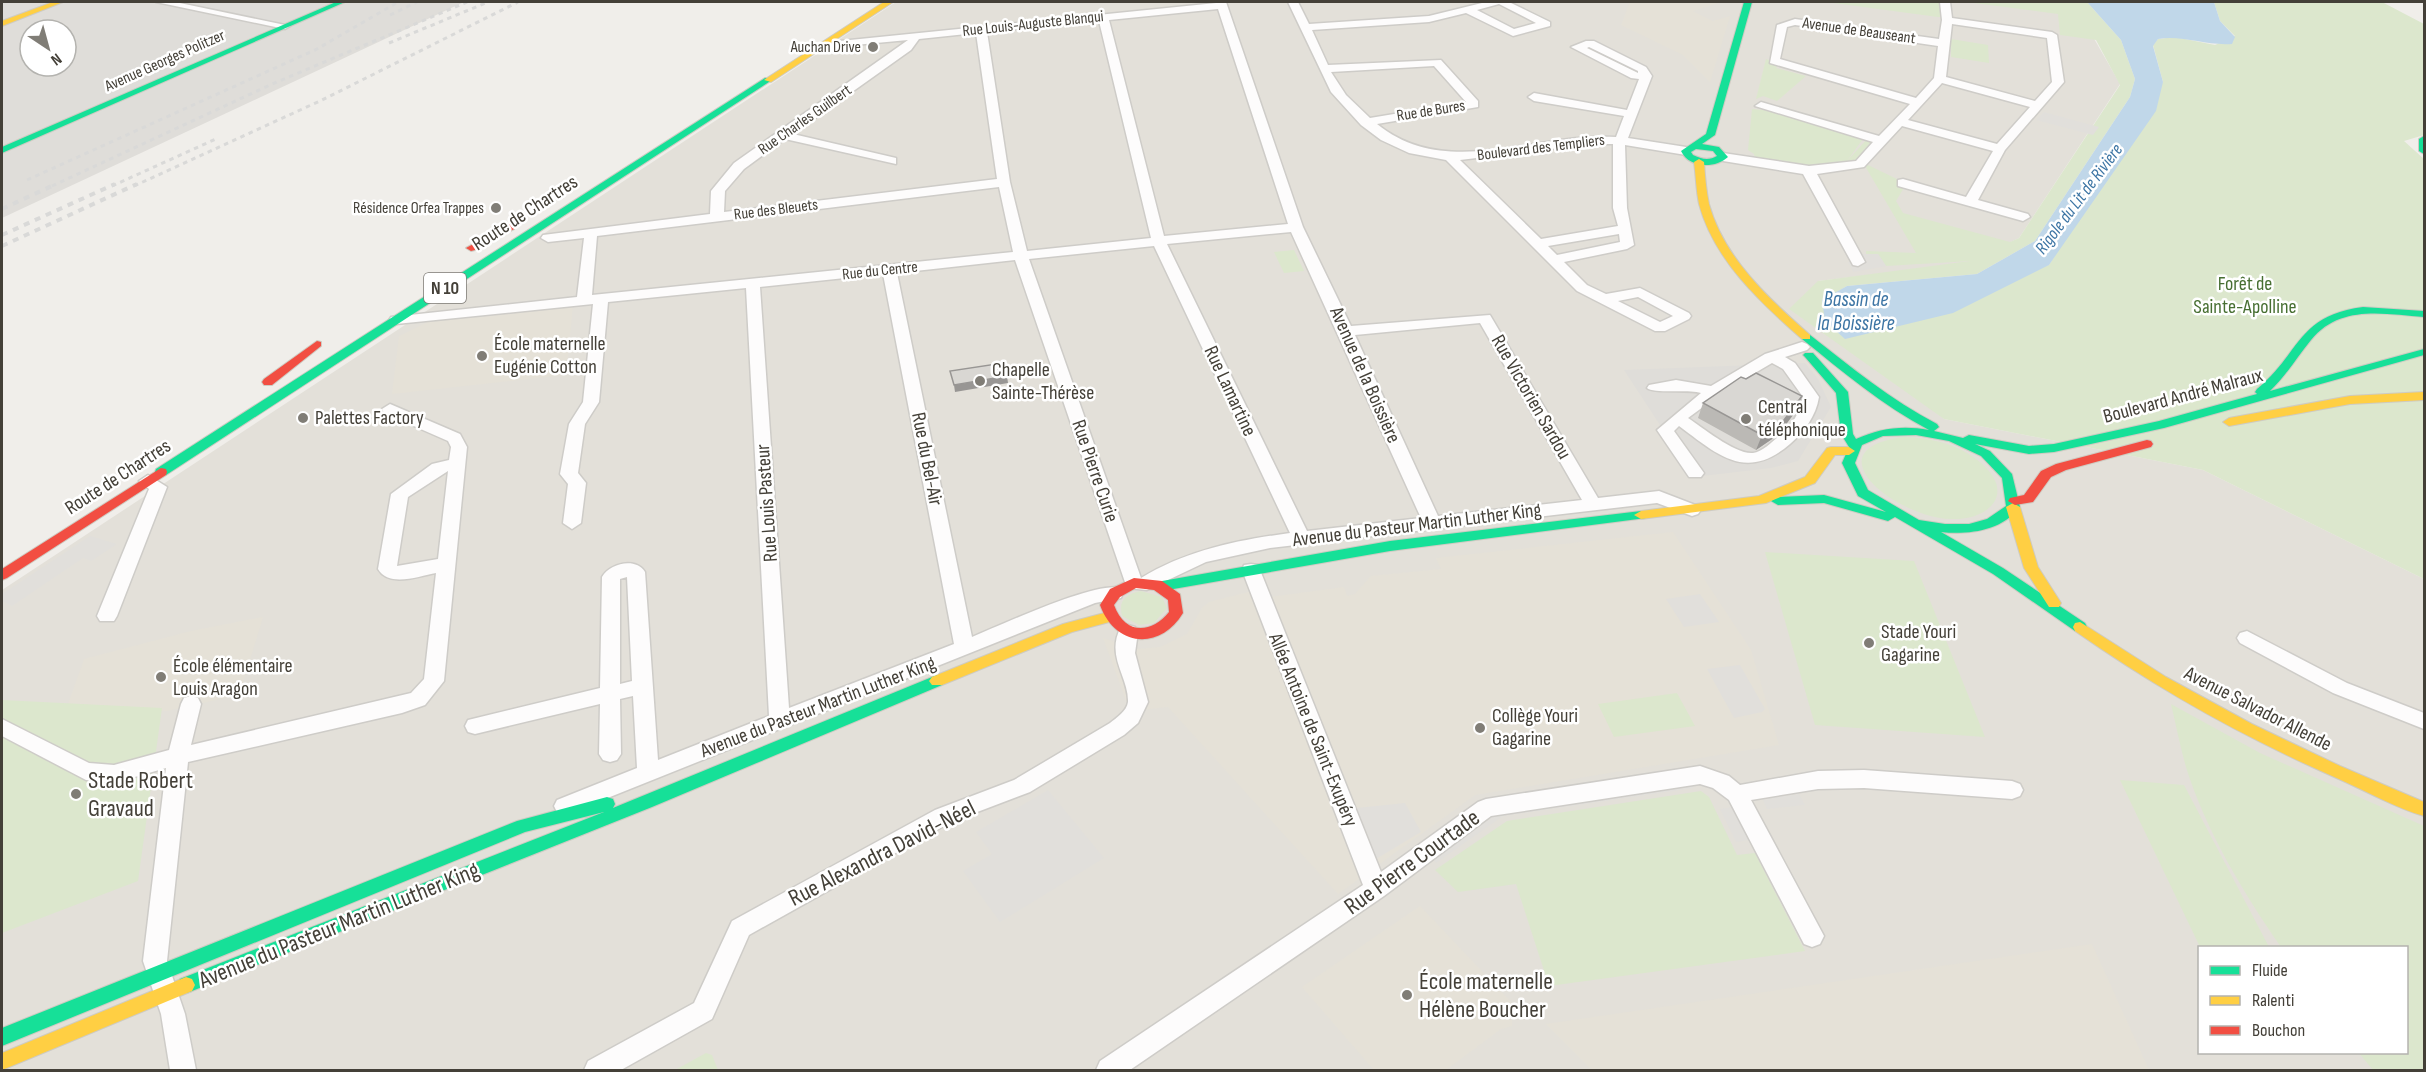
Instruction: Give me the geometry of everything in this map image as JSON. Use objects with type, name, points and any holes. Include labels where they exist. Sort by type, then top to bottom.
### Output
[{"type":"street","points":[[2,19],[46,2]]},
{"type":"street","points":[[2,24],[59,2]]},
{"type":"street","points":[[161,2],[285,26]]},
{"type":"street","name":"Avenue Georges Politzer","points":[[2,150],[341,2]]},
{"type":"street","name":"Route de Chartres","points":[[2,559],[252,395],[877,2]]},
{"type":"street","name":"Route de Chartres","points":[[2,575],[819,47],[840,39],[890,2]]},
{"type":"street","name":"Boulevard des Templiers","points":[[1293,2],[1338,93],[1378,134],[1395,143],[1450,157],[1491,157],[1590,140],[1621,140],[1691,149]]},
{"type":"street","points":[[1306,27],[1429,19],[1496,2]]},
{"type":"street","points":[[1467,9],[1513,33],[1546,24],[1502,2]]},
{"type":"street","points":[[1748,2],[1710,135],[1712,158],[1700,177],[1707,215],[1717,236],[1776,311],[1868,387],[1947,436]]},
{"type":"street","points":[[1710,135],[1691,149],[1689,157],[1712,158],[1809,172],[1844,169],[1860,164],[1940,79],[1947,20],[1945,2]]},
{"type":"street","name":"Rue Louis-Auguste Blanqui","points":[[840,39],[914,36],[1222,3]]},
{"type":"street","name":"Avenue de la Boissière","points":[[1222,3],[1296,227],[1346,331],[1432,523]]},
{"type":"street","name":"Rue Lamartine","points":[[1103,17],[1160,242],[1302,539]]},
{"type":"street","points":[[1947,20],[2052,35],[2058,82],[2000,149],[1970,202]]},
{"type":"street","name":"Avenue de Beauseant","points":[[1918,102],[1774,61],[1782,25],[1795,22],[1944,43]]},
{"type":"street","name":"Rue Pierre Curie","points":[[981,29],[1004,182],[1022,256],[1148,584]]},
{"type":"street","name":"Rue Charles Guilbert","points":[[717,217],[718,191],[739,166],[907,48],[913,42],[914,36]]},
{"type":"street","points":[[1590,43],[1642,69],[1646,76],[1635,76],[1577,47],[1590,43]]},
{"type":"street","name":"Rue de Bures","points":[[1325,69],[1437,62],[1474,104],[1365,122]]},
{"type":"street","points":[[1554,260],[1627,245],[1620,208],[1618,147],[1646,76]]},
{"type":"street","points":[[1940,79],[2038,105]]},
{"type":"street","points":[[1534,97],[1631,114]]},
{"type":"street","points":[[1761,106],[1882,141]]},
{"type":"street","points":[[1901,122],[2000,149]]},
{"type":"street","points":[[784,135],[892,161]]},
{"type":"street","points":[[2424,139],[2422,140],[2424,151]]},
{"type":"street","points":[[1691,149],[1712,158]]},
{"type":"street","points":[[1450,157],[1582,288],[1605,299]]},
{"type":"street","points":[[1809,172],[1858,262]]},
{"type":"street","name":"Rue des Bleuets","points":[[548,238],[1004,182]]},
{"type":"street","points":[[1903,183],[2023,217]]},
{"type":"street","points":[[471,248],[519,222],[542,214]]},
{"type":"street","name":"Rue du Centre","points":[[396,320],[1296,227]]},
{"type":"street","points":[[1538,244],[1624,229]]},
{"type":"street","points":[[584,301],[591,232]]},
{"type":"street","name":"Rue du Bel-Air","points":[[889,270],[965,648]]},
{"type":"street","name":"Rue Louis Pasteur","points":[[753,284],[780,722]]},
{"type":"street","points":[[434,296],[441,309],[463,314]]},
{"type":"street","points":[[572,523],[577,483],[569,474],[577,424],[591,402],[601,299]]},
{"type":"street","points":[[2250,400],[2282,378],[2321,322],[2344,313],[2379,309],[2424,314]]},
{"type":"street","points":[[1776,311],[1776,316],[1842,392],[1851,448],[1849,471],[1862,492],[1878,505],[1919,524],[1950,530],[1979,529],[2001,521],[2014,504]]},
{"type":"street","name":"Rue Victorien Sardou","points":[[1346,331],[1485,318],[1593,504]]},
{"type":"street","points":[[252,395],[316,344]]},
{"type":"street","points":[[1695,473],[1665,430],[1713,392],[1742,374],[1773,357],[1802,347]]},
{"type":"street","name":"Boulevard André Malraux","points":[[1947,436],[2030,450],[2043,449],[2160,425],[2424,352]]},
{"type":"street","points":[[1678,418],[1698,433],[1742,457],[1752,459],[1769,452],[1792,433],[1808,408],[1811,397],[1789,366],[1773,357]]},
{"type":"street","points":[[1742,374],[1758,382]]},
{"type":"street","name":"Boulevard André Malraux","points":[[2367,384],[2223,424],[2320,404],[2400,396],[2424,396]]},
{"type":"street","points":[[1655,388],[1661,386],[1697,387],[1713,392]]},
{"type":"street","points":[[1791,399],[1808,408]]},
{"type":"street","points":[[2,728],[86,771],[114,774],[178,756],[402,705],[418,699],[434,681],[459,447],[454,438],[390,409]]},
{"type":"street","name":"Avenue du Pasteur Martin Luther King","points":[[1761,501],[1810,480],[1831,452],[1851,448],[1868,434],[1890,428],[1917,429],[1947,436]]},
{"type":"street","name":"Avenue Salvador Allende","points":[[1947,436],[1976,448],[1998,465],[2012,483],[2014,504],[2022,521],[2022,540],[2027,563],[2050,599],[2082,630]]},
{"type":"street","name":"Boulevard André Malraux","points":[[2014,504],[2028,500],[2046,474],[2061,466],[2162,440]]},
{"type":"street","points":[[447,564],[399,574],[387,570],[400,494],[438,468],[457,464]]},
{"type":"street","points":[[107,616],[158,487],[148,481]]},
{"type":"street","name":"Avenue du Pasteur Martin Luther King","points":[[1148,584],[1160,573],[1196,559],[1229,550],[1302,539],[1659,497],[1692,510]]},
{"type":"street","name":"Avenue du Pasteur Martin Luther King","points":[[2,1062],[162,983],[523,826],[544,814],[1092,597],[1148,584],[1223,577],[1390,546],[1761,501],[1824,500],[1883,517],[1899,516]]},
{"type":"street","name":"Avenue Salvador Allende","points":[[1919,524],[1938,540],[1994,567],[2138,667],[2209,709],[2291,751],[2424,809]]},
{"type":"street","points":[[610,754],[611,577],[633,568],[636,572],[648,773]]},
{"type":"street","name":"Allée Antoine de Saint-Exupéry","points":[[1251,570],[1376,889]]},
{"type":"street","name":"Avenue du Pasteur Martin Luther King","points":[[1128,632],[1148,633],[1158,630],[1173,620],[1177,605],[1190,594],[1223,577]]},
{"type":"street","points":[[1148,584],[1175,598],[1177,605]]},
{"type":"street","points":[[1114,593],[1108,600],[1108,617],[1119,628],[1128,632]]},
{"type":"street","name":"Avenue du Pasteur Martin Luther King","points":[[2,1037],[162,983],[613,816],[676,787],[1068,628],[1108,617]]},
{"type":"street","name":"Rue Alexandra David-Néel","points":[[597,1071],[703,1011],[740,928],[943,816],[1022,786],[1117,729],[1131,717],[1138,702],[1125,653],[1128,632]]},
{"type":"street","points":[[2247,638],[2340,688],[2424,721]]},
{"type":"street","points":[[475,726],[643,686]]},
{"type":"street","points":[[183,1071],[173,1014],[155,961],[178,756],[191,704]]},
{"type":"street","name":"Rue Pierre Courtade","points":[[1109,1071],[1376,889],[1486,808],[1700,775],[1721,782],[1737,794]]},
{"type":"street","points":[[1812,936],[1737,794],[1818,780],[1864,779],[2012,790]]},
{"type":"street","name":"Avenue du Pasteur Martin Luther King","points":[[523,826],[676,787]]},
{"type":"shaded area","points":[[2,2],[464,2],[2,218]]},
{"type":"shaded area","points":[[896,2],[2073,2],[2120,84],[2019,238],[1965,264],[1818,281],[1944,419],[2203,470],[2424,579],[2424,1070],[2,1070],[2,590]]},
{"type":"shaded area","points":[[1630,2],[1722,2],[1693,11],[1713,21],[1730,16],[1710,82],[1683,55],[1621,25]]},
{"type":"shaded area","points":[[2044,112],[2099,127],[2093,135],[2036,120]]},
{"type":"shaded area","points":[[1854,254],[1878,254],[1886,266],[1853,272],[1848,262],[1858,262]]},
{"type":"shaded area","name":"École maternelle Eugénie Cotton","points":[[573,306],[566,375],[392,394],[399,336],[429,321]]},
{"type":"shaded area","points":[[1805,363],[1818,379],[1831,407],[1798,461],[1771,468],[1694,477],[1624,370]]},
{"type":"shaded area","name":"Collège Youri Gagarine","points":[[1673,532],[1751,650],[1779,745],[1475,795],[1338,894],[1168,707],[1130,711],[1103,638],[1138,649],[1160,647],[1187,634],[1202,608],[1209,602],[1252,591],[1255,599],[1344,587],[1347,596],[1355,594],[1371,576],[1441,569],[1436,558]]},
{"type":"shaded area","points":[[90,536],[117,544],[91,561],[83,558],[12,606],[2,601],[2,594]]},
{"type":"shaded area","points":[[1700,594],[1719,622],[1684,627],[1666,599]]},
{"type":"shaded area","name":"École élémentaire Louis Aragon","points":[[263,617],[239,695],[167,711],[67,707],[84,659],[191,631]]},
{"type":"shaded area","points":[[1740,665],[1765,709],[1762,712],[1734,718],[1707,669]]},
{"type":"shaded area","points":[[1692,783],[1693,788],[1503,816],[1436,863],[1433,858],[1501,810]]},
{"type":"shaded area","points":[[1048,790],[1104,858],[1000,922],[963,871],[992,854],[976,832]]},
{"type":"shaded area","points":[[1799,794],[1805,805],[1767,809],[1762,798]]},
{"type":"shaded area","points":[[1405,803],[1421,832],[1376,859],[1357,821],[1357,808]]},
{"type":"shaded area","points":[[1732,807],[1749,840],[1736,842],[1720,809]]},
{"type":"shaded area","name":"École maternelle Hélène Boucher","points":[[1420,906],[1512,1003],[1512,1026],[1501,1029],[1446,1070],[1374,1070],[1302,987]]},
{"type":"shaded area","points":[[2092,944],[2149,1070],[1592,1070],[1546,1024]]},
{"type":"green space","points":[[1826,2],[1943,2],[1942,17],[1938,17]]},
{"type":"green space","name":"Forêt de Sainte-Apolline","points":[[1966,2],[2087,2],[2121,40],[2135,79],[2130,97],[2035,241],[1977,274],[1847,286],[1822,301],[2049,265],[2163,82],[2153,45],[2158,39],[2175,37],[2215,45],[2235,36],[2220,21],[2214,2],[2382,2],[2424,24],[2424,135],[2404,141],[2424,159],[2424,579],[2203,470],[1944,419],[1789,309],[1818,281],[1970,261],[1886,266],[1878,254],[1866,254],[1866,251],[1916,253],[1865,166],[1868,165],[1899,180],[1905,186],[1896,201],[1903,213],[2010,242],[2019,238],[2120,85],[2096,40],[2060,35],[2058,14]]},
{"type":"green space","points":[[1951,39],[1988,45],[1989,63],[1951,57]]},
{"type":"green space","points":[[1766,59],[1779,64],[1776,68],[1806,76],[1777,101],[1763,96],[1756,99]]},
{"type":"green space","points":[[1752,109],[1773,111],[1863,139],[1847,161],[1867,139],[1874,145],[1853,162],[1816,168],[1755,159],[1754,154],[1748,150]]},
{"type":"green space","points":[[1294,250],[1304,271],[1284,273],[1274,252]]},
{"type":"green space","points":[[1904,437],[1944,443],[1972,456],[1992,474],[1997,485],[1997,495],[1993,503],[1976,515],[1950,519],[1907,507],[1887,495],[1871,482],[1863,468],[1864,455],[1876,444]]},
{"type":"green space","name":"Stade Youri Gagarine","points":[[1765,552],[1914,561],[1985,737],[1815,725]]},
{"type":"green space","points":[[1141,591],[1162,597],[1167,608],[1154,623],[1139,625],[1122,616],[1121,606],[1124,599]]},
{"type":"green space","points":[[1677,693],[1695,726],[1614,737],[1598,704]]},
{"type":"green space","name":"Stade Robert Gravaud","points":[[2,700],[162,708],[138,881],[2,933]]},
{"type":"green space","points":[[2171,704],[2260,753],[2424,826],[2424,1070],[2373,1070],[2360,1054],[2408,1054],[2408,946],[2280,946],[2227,860],[2204,814],[2186,767]]},
{"type":"green space","points":[[2120,780],[2184,785],[2268,946],[2200,946]]},
{"type":"green space","points":[[1701,791],[1709,797],[1737,855],[1755,853],[1805,951],[1549,986],[1516,884],[1458,892],[1435,870],[1507,821]]},
{"type":"green space","points":[[706,1053],[712,1055],[718,1070],[675,1070]]},
{"type":"water","name":"Bassin de la Boissière","points":[[2087,2],[2214,2],[2220,21],[2235,37],[2232,44],[2213,44],[2176,38],[2158,39],[2153,46],[2163,82],[2156,111],[2049,265],[1953,313],[1845,339],[1825,321],[1822,300],[1847,286],[1977,274],[2035,241],[2130,97],[2135,79],[2121,40]]},
{"type":"building","points":[[1003,363],[1007,376],[954,385],[950,371]]},
{"type":"building","points":[[1756,373],[1802,396],[1784,420],[1762,435],[1703,403],[1741,377],[1746,379]]},
{"type":"railway","points":[[27,180],[317,49],[398,2]]},
{"type":"railway","points":[[390,15],[417,2]]},
{"type":"railway","points":[[52,186],[270,85],[467,2]]},
{"type":"railway","points":[[389,43],[488,2]]},
{"type":"railway","points":[[134,186],[322,100],[518,2]]},
{"type":"railway","points":[[112,186],[218,138]]},
{"type":"railway","points":[[2,209],[56,184]]},
{"type":"railway","points":[[2,235],[115,184]]},
{"type":"railway","points":[[2,246],[137,184]]},
{"type":"traffic: fast","points":[[2,150],[341,2]]},
{"type":"traffic: fast","points":[[1696,146],[1716,149],[1723,157],[1711,162],[1702,162],[1689,157],[1686,151],[1710,135],[1748,2]]},
{"type":"traffic: fast","points":[[161,472],[768,80]]},
{"type":"traffic: fast","points":[[2424,139],[2424,151]]},
{"type":"traffic: fast","points":[[2261,392],[2281,372],[2309,335],[2320,324],[2333,317],[2348,312],[2378,309],[2424,314]]},
{"type":"traffic: fast","points":[[1806,337],[1872,390],[1901,410],[1933,427]]},
{"type":"traffic: fast","points":[[1969,439],[2029,450],[2054,448],[2160,425],[2424,352]]},
{"type":"traffic: fast","points":[[1809,355],[1842,392],[1847,434],[1853,444]]},
{"type":"traffic: fast","points":[[1919,524],[1957,529],[1992,522],[2013,507],[2008,477],[1985,454],[1952,438],[1916,431],[1881,432],[1857,443],[1849,463],[1863,493],[1998,571],[2080,627]]},
{"type":"traffic: fast","points":[[1778,501],[1824,499],[1888,517]]},
{"type":"traffic: fast","points":[[1162,586],[1390,546],[1641,515]]},
{"type":"traffic: fast","points":[[186,985],[646,802],[937,681]]},
{"type":"traffic: fast","points":[[2,1037],[523,826],[607,804]]},
{"type":"traffic: slow","points":[[2,24],[59,2]]},
{"type":"traffic: slow","points":[[768,80],[889,2]]},
{"type":"traffic: slow","points":[[1699,162],[1705,206],[1724,248],[1748,281],[1806,337]]},
{"type":"traffic: slow","points":[[2229,422],[2350,400],[2424,396]]},
{"type":"traffic: slow","points":[[1641,515],[1761,500],[1810,480],[1831,451],[1849,451]]},
{"type":"traffic: slow","points":[[2013,507],[2031,568],[2054,603]]},
{"type":"traffic: slow","points":[[937,681],[1068,628],[1108,617]]},
{"type":"traffic: slow","points":[[2080,627],[2120,655],[2203,706],[2334,771],[2424,809]]},
{"type":"traffic: slow","points":[[2,1062],[186,985]]},
{"type":"traffic: jam","points":[[471,248],[510,227]]},
{"type":"traffic: jam","points":[[268,382],[317,344]]},
{"type":"traffic: jam","points":[[2015,501],[2028,499],[2046,474],[2061,467],[2147,444]]},
{"type":"traffic: jam","points":[[2,575],[161,472]]},
{"type":"traffic: jam","points":[[1134,583],[1157,585],[1175,598],[1176,613],[1163,628],[1155,632],[1137,634],[1121,627],[1115,621],[1107,605],[1115,593],[1134,583]]},
{"type":"place","name":"Auchan Drive","points":[[873,47]]},
{"type":"place","name":"Résidence Orfea Trappes","points":[[496,208]]},
{"type":"place","name":"École maternelle Eugénie Cotton","points":[[482,356]]},
{"type":"place","name":"Chapelle Sainte-Thérèse","points":[[980,381]]},
{"type":"place","name":"Palettes Factory","points":[[303,418]]},
{"type":"place","name":"Central téléphonique","points":[[1746,419]]},
{"type":"place","name":"Stade Youri Gagarine","points":[[1869,643]]},
{"type":"place","name":"École élémentaire Louis Aragon","points":[[161,677]]},
{"type":"place","name":"Collège Youri Gagarine","points":[[1480,728]]},
{"type":"place","name":"Stade Robert Gravaud","points":[[76,794]]},
{"type":"place","name":"École maternelle Hélène Boucher","points":[[1407,995]]},
{"type":"water label","name":"Rigole du Lit de Rivière","points":[[2079,199]]}]
